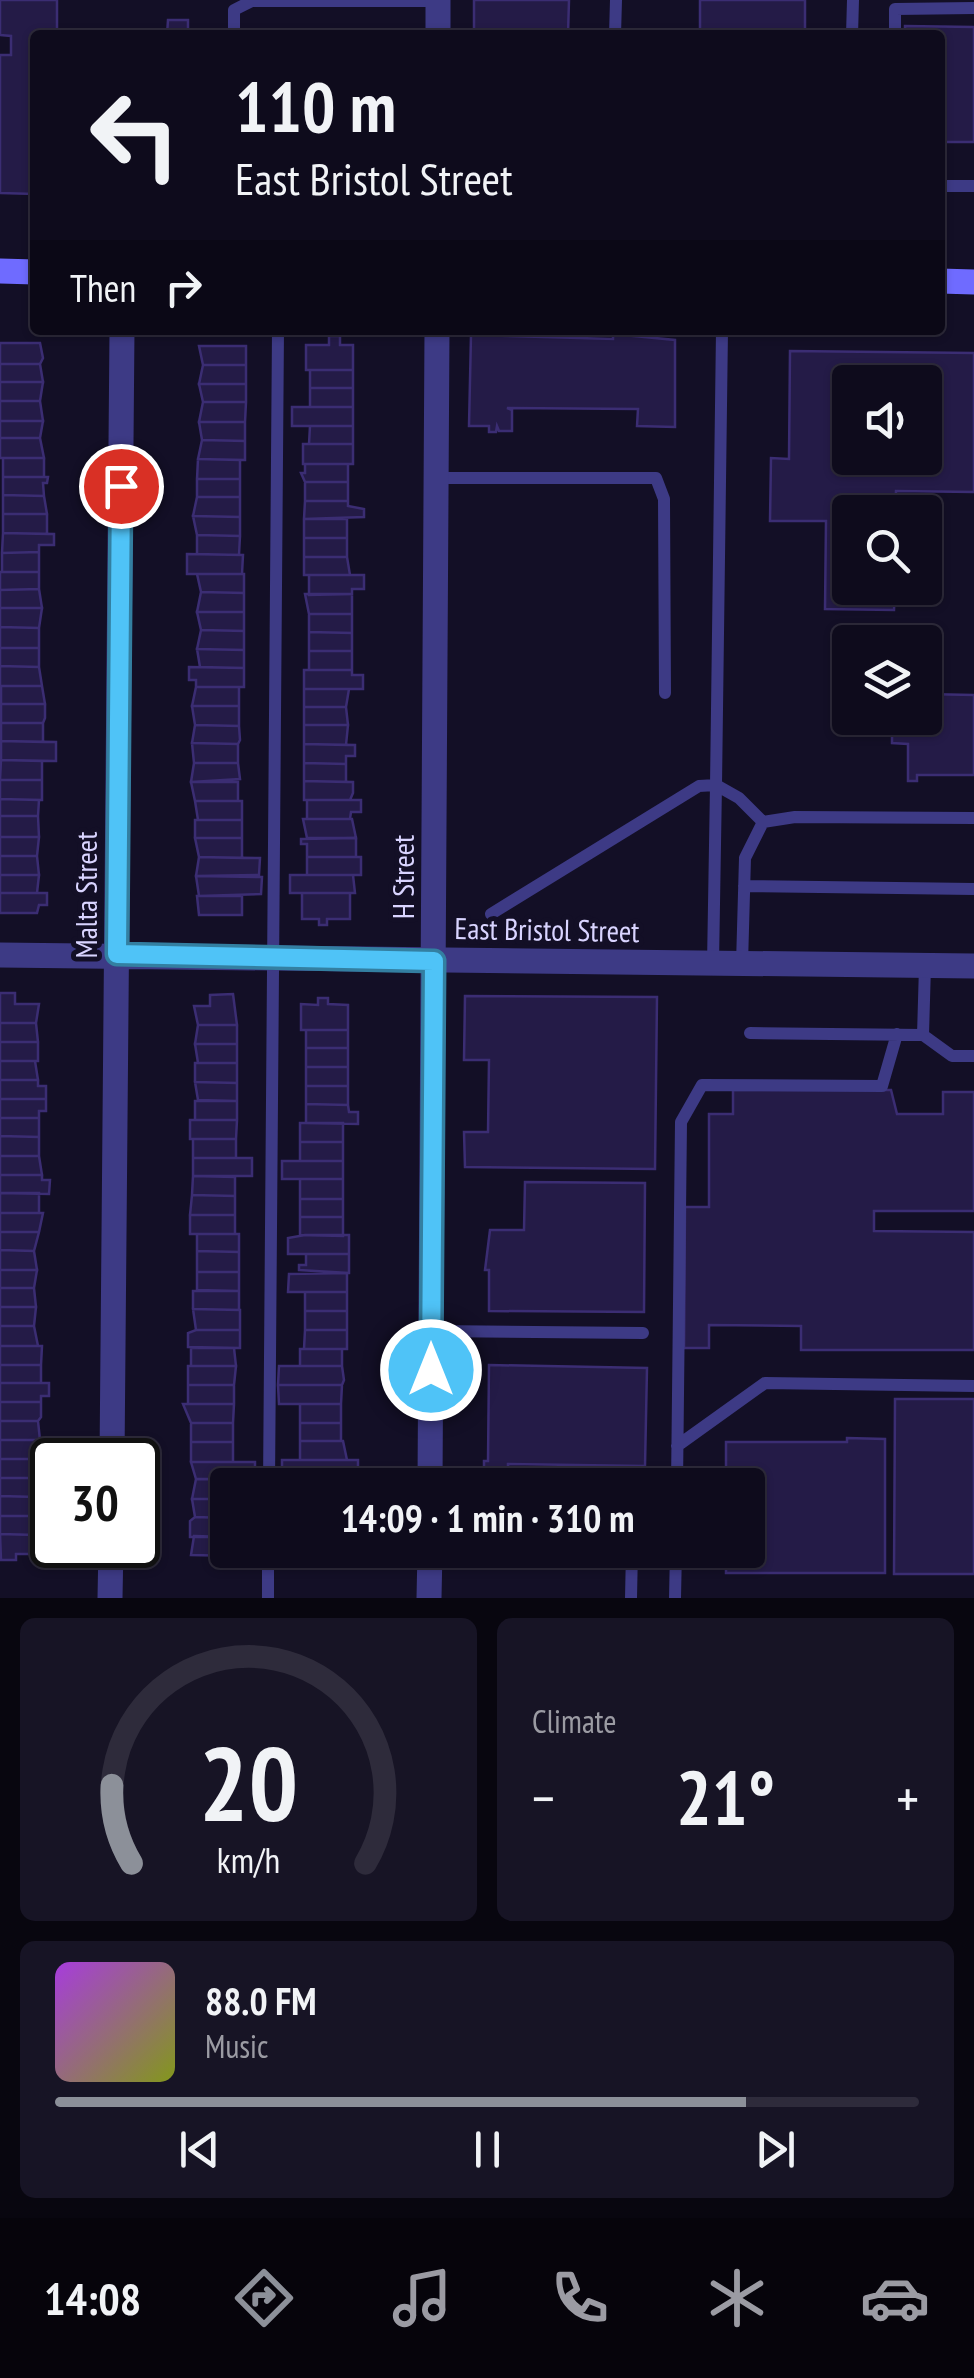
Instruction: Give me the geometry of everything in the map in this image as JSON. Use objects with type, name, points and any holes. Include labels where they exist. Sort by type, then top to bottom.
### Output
[{"type":"main road","points":[[0,271],[30,272]]},
{"type":"main road","points":[[945,282],[974,282]]},
{"type":"street","points":[[438,0],[438,30]]},
{"type":"street","name":"Malta Street","points":[[112,1438],[122,335]]},
{"type":"street","name":"H Street","points":[[430,1468],[437,335]]},
{"type":"street","name":"East Bristol Street","points":[[0,955],[974,966]]},
{"type":"street","points":[[110,1568],[110,1598]]},
{"type":"street","points":[[430,1568],[430,1598]]},
{"type":"lane","points":[[234,30],[234,10],[252,1],[438,0]]},
{"type":"lane","points":[[615,30],[616,0]]},
{"type":"lane","points":[[852,30],[853,0]]},
{"type":"lane","points":[[895,30],[895,9],[974,8]]},
{"type":"lane","points":[[945,186],[974,186]]},
{"type":"lane","points":[[268,1468],[278,335]]},
{"type":"lane","points":[[713,964],[722,335]]},
{"type":"lane","points":[[436,478],[656,478],[664,499],[665,693]]},
{"type":"lane","points":[[491,914],[699,786],[716,785],[739,798],[763,822]]},
{"type":"lane","points":[[763,822],[795,817],[974,818]]},
{"type":"lane","points":[[742,964],[745,858],[763,822]]},
{"type":"lane","points":[[744,886],[974,889]]},
{"type":"lane","points":[[923,1035],[925,966]]},
{"type":"lane","points":[[750,1033],[923,1035],[952,1056],[974,1056]]},
{"type":"lane","points":[[677,1468],[681,1122],[702,1085],[882,1086],[897,1034]]},
{"type":"lane","points":[[432,1332],[643,1333]]},
{"type":"lane","points":[[677,1446],[764,1384],[974,1386]]},
{"type":"lane","points":[[268,1568],[268,1598]]},
{"type":"lane","points":[[630,1598],[631,1568]]},
{"type":"lane","points":[[675,1598],[676,1568]]},
{"type":"building","points":[[0,0],[57,0],[57,30],[30,30],[30,194],[0,193],[0,55],[11,55],[11,36],[0,35]]},
{"type":"building","points":[[474,0],[569,0],[568,30],[474,30]]},
{"type":"building","points":[[700,0],[805,0],[805,30],[700,30]]},
{"type":"building","points":[[168,20],[188,20],[188,30],[167,30]]},
{"type":"building","points":[[905,26],[974,27],[974,142],[945,142],[945,30],[905,30]]},
{"type":"building","points":[[471,335],[613,339],[613,335],[623,335],[675,340],[675,427],[637,426],[638,409],[507,408],[512,410],[512,431],[499,431],[497,426],[496,432],[489,432],[489,426],[469,426]]},
{"type":"building","points":[[329,336],[340,336],[340,345],[353,345],[353,370],[306,370],[306,345],[329,345]]},
{"type":"building","points":[[0,343],[40,343],[43,358],[40,364],[0,364]]},
{"type":"building","points":[[199,346],[246,346],[246,365],[203,365]]},
{"type":"building","points":[[790,351],[974,353],[974,492],[832,495],[832,605],[894,605],[894,610],[825,609],[826,521],[770,521],[771,458],[789,459]]},
{"type":"building","points":[[0,364],[40,364],[43,382],[0,382]]},
{"type":"building","points":[[203,365],[246,365],[246,384],[199,384]]},
{"type":"building","points":[[310,370],[353,370],[353,388],[310,388]]},
{"type":"building","points":[[0,382],[43,382],[40,401],[0,401]]},
{"type":"building","points":[[199,384],[246,384],[246,402],[203,402]]},
{"type":"building","points":[[310,388],[353,388],[353,407],[310,407]]},
{"type":"building","points":[[0,401],[40,401],[43,421],[0,421]]},
{"type":"building","points":[[203,402],[246,402],[245,422],[199,422]]},
{"type":"building","points":[[292,407],[353,407],[353,426],[292,426]]},
{"type":"building","points":[[0,421],[43,421],[40,438],[0,438]]},
{"type":"building","points":[[199,422],[245,422],[245,441],[202,440]]},
{"type":"building","points":[[310,426],[353,426],[353,444],[309,444]]},
{"type":"building","points":[[0,438],[40,438],[44,458],[0,458]]},
{"type":"building","points":[[202,440],[245,441],[245,460],[198,459]]},
{"type":"building","points":[[303,444],[353,444],[353,464],[303,464]]},
{"type":"building","points":[[3,458],[44,458],[44,477],[3,477]]},
{"type":"building","points":[[198,459],[240,460],[240,479],[197,479]]},
{"type":"building","points":[[305,464],[348,464],[348,482],[305,482],[301,473],[305,473]]},
{"type":"building","points":[[3,477],[48,477],[47,483],[43,483],[44,496],[3,495]]},
{"type":"building","points":[[197,479],[240,479],[240,497],[197,497]]},
{"type":"building","points":[[305,482],[348,482],[348,501],[305,501]]},
{"type":"building","points":[[3,495],[44,496],[47,514],[3,514]]},
{"type":"building","points":[[197,497],[240,497],[240,517],[193,516]]},
{"type":"building","points":[[305,501],[348,501],[348,506],[364,509],[364,517],[304,519]]},
{"type":"building","points":[[3,514],[47,514],[47,534],[3,533]]},
{"type":"building","points":[[193,516],[240,517],[240,536],[197,535]]},
{"type":"building","points":[[304,519],[347,519],[347,538],[304,538]]},
{"type":"building","points":[[3,533],[54,534],[54,545],[39,545],[39,552],[2,553]]},
{"type":"building","points":[[197,535],[240,536],[239,555],[197,554]]},
{"type":"building","points":[[304,538],[347,538],[347,557],[304,557]]},
{"type":"building","points":[[39,552],[39,572],[2,572],[2,553]]},
{"type":"building","points":[[187,554],[243,555],[242,574],[187,574]]},
{"type":"building","points":[[304,557],[347,557],[350,575],[304,575]]},
{"type":"building","points":[[0,572],[39,572],[39,589],[0,590]]},
{"type":"building","points":[[197,574],[244,574],[244,593],[201,592]]},
{"type":"building","points":[[309,575],[364,575],[364,589],[352,589],[352,594],[309,595]]},
{"type":"building","points":[[39,589],[42,608],[0,608],[0,590]]},
{"type":"building","points":[[201,592],[244,593],[244,612],[197,612]]},
{"type":"building","points":[[305,594],[352,594],[352,614],[309,614]]},
{"type":"building","points":[[0,608],[42,608],[39,628],[0,627]]},
{"type":"building","points":[[197,612],[244,612],[244,631],[201,630]]},
{"type":"building","points":[[309,614],[352,614],[352,633],[309,632]]},
{"type":"building","points":[[0,627],[39,628],[39,648],[0,648]]},
{"type":"building","points":[[201,630],[244,631],[244,650],[197,649]]},
{"type":"building","points":[[309,632],[352,633],[352,651],[309,651]]},
{"type":"building","points":[[0,648],[39,648],[39,667],[0,666]]},
{"type":"building","points":[[197,649],[244,650],[244,668],[200,667]]},
{"type":"building","points":[[309,651],[352,651],[352,670],[309,670]]},
{"type":"building","points":[[0,666],[39,667],[42,686],[0,686]]},
{"type":"building","points":[[189,667],[244,668],[244,687],[196,687],[196,680],[189,680]]},
{"type":"building","points":[[304,670],[352,670],[352,675],[363,675],[363,689],[304,689]]},
{"type":"building","points":[[1,686],[42,686],[45,704],[1,704]]},
{"type":"building","points":[[196,687],[239,687],[239,706],[192,706]]},
{"type":"building","points":[[304,689],[349,689],[346,707],[304,707]]},
{"type":"building","points":[[942,694],[974,695],[974,775],[917,775],[917,781],[908,781],[908,744],[892,743],[892,735],[942,735]]},
{"type":"building","points":[[1,704],[45,704],[45,718],[43,723],[1,723]]},
{"type":"building","points":[[192,706],[239,706],[239,726],[195,725]]},
{"type":"building","points":[[304,707],[346,707],[348,725],[304,725]]},
{"type":"building","points":[[1,723],[43,723],[43,742],[1,741]]},
{"type":"building","points":[[195,725],[239,726],[240,740],[238,744],[192,743]]},
{"type":"building","points":[[304,725],[348,725],[346,745],[304,744]]},
{"type":"building","points":[[1,741],[56,742],[56,761],[1,760]]},
{"type":"building","points":[[192,743],[238,744],[238,763],[194,763]]},
{"type":"building","points":[[304,744],[355,745],[355,756],[346,756],[346,764],[304,763]]},
{"type":"building","points":[[1,760],[42,761],[42,780],[0,780]]},
{"type":"building","points":[[194,763],[238,763],[240,779],[191,782]]},
{"type":"building","points":[[304,763],[346,764],[346,782],[304,781]]},
{"type":"building","points":[[0,780],[42,780],[42,800],[0,799]]},
{"type":"building","points":[[304,781],[353,782],[353,793],[350,800],[304,800]]},
{"type":"building","points":[[191,782],[238,782],[238,801],[195,801]]},
{"type":"building","points":[[0,799],[39,800],[38,816],[0,816]]},
{"type":"building","points":[[307,800],[361,800],[361,812],[351,812],[350,819],[307,819]]},
{"type":"building","points":[[195,801],[242,801],[242,820],[198,820]]},
{"type":"building","points":[[0,816],[38,816],[39,837],[0,837]]},
{"type":"building","points":[[303,819],[352,819],[356,838],[307,838]]},
{"type":"building","points":[[195,820],[242,820],[242,838],[195,838]]},
{"type":"building","points":[[0,837],[39,837],[37,856],[0,856]]},
{"type":"building","points":[[195,838],[242,838],[242,858],[199,857]]},
{"type":"building","points":[[356,838],[356,857],[307,857],[307,844],[301,844],[301,839]]},
{"type":"building","points":[[0,856],[37,856],[39,875],[0,875]]},
{"type":"building","points":[[199,857],[260,858],[259,875],[196,876]]},
{"type":"building","points":[[307,857],[361,857],[361,875],[307,875]]},
{"type":"building","points":[[0,875],[39,875],[37,893],[0,893]]},
{"type":"building","points":[[290,875],[353,875],[355,893],[290,893]]},
{"type":"building","points":[[196,876],[262,877],[261,894],[199,896]]},
{"type":"building","points":[[0,893],[47,893],[47,905],[39,905],[37,913],[0,913]]},
{"type":"building","points":[[302,893],[350,893],[350,919],[327,919],[327,925],[319,925],[319,919],[302,919]]},
{"type":"building","points":[[197,896],[242,896],[242,915],[199,915]]},
{"type":"building","points":[[0,993],[15,993],[15,1004],[39,1004],[36,1023],[0,1023]]},
{"type":"building","points":[[233,994],[237,1025],[198,1025],[194,1006],[210,1006],[210,995]]},
{"type":"building","points":[[465,996],[657,997],[655,1169],[465,1167],[464,1132],[488,1132],[489,1060],[464,1060]]},
{"type":"building","points":[[318,998],[328,998],[328,1004],[348,1005],[348,1030],[301,1030],[301,1004],[318,1005]]},
{"type":"building","points":[[0,1023],[36,1023],[38,1042],[0,1042]]},
{"type":"building","points":[[198,1025],[237,1025],[237,1044],[195,1044]]},
{"type":"building","points":[[306,1030],[348,1030],[348,1048],[306,1048]]},
{"type":"building","points":[[0,1042],[38,1042],[38,1061],[0,1061]]},
{"type":"building","points":[[195,1044],[237,1044],[237,1063],[198,1063]]},
{"type":"building","points":[[306,1048],[348,1048],[348,1067],[306,1067]]},
{"type":"building","points":[[0,1061],[35,1061],[38,1080],[0,1080]]},
{"type":"building","points":[[195,1063],[237,1063],[237,1083],[195,1082]]},
{"type":"building","points":[[306,1067],[348,1067],[348,1086],[306,1086]]},
{"type":"building","points":[[0,1080],[38,1080],[38,1086],[46,1086],[46,1099],[0,1099]]},
{"type":"building","points":[[195,1082],[237,1083],[237,1101],[198,1100]]},
{"type":"building","points":[[306,1086],[348,1086],[348,1105],[306,1104]]},
{"type":"building","points":[[733,1090],[891,1090],[897,1114],[943,1114],[943,1092],[974,1092],[974,1211],[874,1211],[874,1231],[974,1232],[974,1350],[801,1350],[801,1326],[709,1325],[709,1348],[684,1348],[685,1207],[709,1207],[709,1114],[733,1114]]},
{"type":"building","points":[[0,1099],[46,1099],[46,1111],[39,1111],[39,1118],[0,1118]]},
{"type":"building","points":[[195,1101],[237,1101],[237,1120],[195,1120]]},
{"type":"building","points":[[306,1104],[348,1105],[349,1112],[358,1112],[358,1124],[306,1123]]},
{"type":"building","points":[[0,1118],[39,1118],[39,1137],[0,1136]]},
{"type":"building","points":[[190,1120],[237,1120],[236,1139],[190,1139]]},
{"type":"building","points":[[300,1123],[343,1123],[343,1142],[300,1142]]},
{"type":"building","points":[[0,1136],[39,1137],[39,1156],[0,1156]]},
{"type":"building","points":[[193,1139],[236,1139],[236,1158],[193,1158]]},
{"type":"building","points":[[300,1142],[343,1142],[343,1161],[300,1161]]},
{"type":"building","points":[[0,1156],[39,1156],[42,1175],[0,1175]]},
{"type":"building","points":[[193,1158],[252,1158],[252,1176],[193,1176]]},
{"type":"building","points":[[282,1161],[343,1161],[343,1179],[282,1179]]},
{"type":"building","points":[[0,1175],[42,1175],[42,1180],[50,1180],[49,1194],[0,1193]]},
{"type":"building","points":[[193,1176],[235,1177],[235,1196],[192,1195]]},
{"type":"building","points":[[300,1179],[343,1179],[343,1199],[300,1199]]},
{"type":"building","points":[[525,1182],[645,1183],[644,1312],[489,1311],[489,1270],[485,1270],[490,1230],[524,1230]]},
{"type":"building","points":[[0,1193],[39,1193],[39,1213],[0,1213]]},
{"type":"building","points":[[192,1195],[235,1196],[235,1215],[190,1215]]},
{"type":"building","points":[[300,1199],[343,1199],[343,1217],[300,1217]]},
{"type":"building","points":[[0,1213],[43,1213],[39,1232],[0,1232]]},
{"type":"building","points":[[190,1215],[235,1215],[235,1234],[190,1234]]},
{"type":"building","points":[[300,1217],[343,1217],[343,1236],[300,1235]]},
{"type":"building","points":[[0,1232],[39,1232],[34,1251],[0,1250]]},
{"type":"building","points":[[197,1234],[239,1234],[239,1252],[197,1251]]},
{"type":"building","points":[[349,1235],[349,1254],[288,1254],[288,1238]]},
{"type":"building","points":[[0,1250],[34,1251],[37,1270],[0,1270]]},
{"type":"building","points":[[197,1251],[239,1252],[239,1272],[197,1272]]},
{"type":"building","points":[[306,1254],[349,1254],[349,1273],[299,1270],[299,1265],[306,1265]]},
{"type":"building","points":[[0,1270],[37,1270],[34,1288],[0,1288]]},
{"type":"building","points":[[197,1272],[239,1272],[239,1291],[197,1290]]},
{"type":"building","points":[[347,1273],[347,1292],[288,1292],[289,1274]]},
{"type":"building","points":[[0,1288],[34,1288],[36,1307],[0,1307]]},
{"type":"building","points":[[193,1291],[239,1291],[239,1310],[193,1309]]},
{"type":"building","points":[[305,1292],[347,1292],[347,1311],[305,1311]]},
{"type":"building","points":[[0,1307],[36,1307],[34,1326],[0,1326]]},
{"type":"building","points":[[193,1309],[240,1310],[240,1330],[196,1330]]},
{"type":"building","points":[[305,1311],[347,1311],[347,1330],[305,1330]]},
{"type":"building","points":[[0,1326],[34,1326],[38,1346],[0,1346]]},
{"type":"building","points":[[240,1330],[240,1348],[188,1347],[188,1333]]},
{"type":"building","points":[[305,1330],[347,1330],[347,1349],[304,1349]]},
{"type":"building","points":[[0,1346],[42,1346],[41,1365],[0,1365]]},
{"type":"building","points":[[191,1348],[234,1348],[236,1366],[191,1366]]},
{"type":"building","points":[[300,1349],[342,1349],[342,1366],[300,1366]]},
{"type":"building","points":[[0,1365],[41,1365],[41,1383],[0,1383]]},
{"type":"building","points":[[489,1365],[647,1368],[645,1466],[508,1464],[508,1468],[484,1468],[484,1461],[488,1461]]},
{"type":"building","points":[[188,1366],[236,1366],[234,1385],[188,1385]]},
{"type":"building","points":[[279,1366],[342,1366],[344,1380],[342,1385],[278,1385]]},
{"type":"building","points":[[0,1383],[49,1383],[49,1396],[41,1396],[41,1402],[0,1402]]},
{"type":"building","points":[[188,1385],[234,1385],[234,1404],[188,1404]]},
{"type":"building","points":[[278,1385],[342,1385],[341,1404],[279,1404]]},
{"type":"building","points":[[895,1399],[974,1399],[974,1574],[894,1574]]},
{"type":"building","points":[[0,1402],[41,1402],[41,1417],[38,1421],[0,1421]]},
{"type":"building","points":[[183,1404],[234,1404],[233,1423],[191,1423]]},
{"type":"building","points":[[300,1404],[341,1404],[341,1423],[300,1423]]},
{"type":"building","points":[[0,1421],[38,1421],[40,1438],[0,1440]]},
{"type":"building","points":[[191,1423],[233,1423],[233,1442],[191,1442]]},
{"type":"building","points":[[300,1423],[341,1423],[341,1441],[300,1441]]},
{"type":"building","points":[[847,1438],[885,1439],[885,1573],[726,1573],[726,1568],[765,1568],[765,1468],[726,1468],[726,1442],[847,1442]]},
{"type":"building","points":[[0,1440],[30,1440],[30,1459],[0,1459]]},
{"type":"building","points":[[300,1441],[343,1441],[347,1460],[300,1460]]},
{"type":"building","points":[[191,1442],[233,1442],[233,1462],[191,1462]]},
{"type":"building","points":[[0,1459],[30,1459],[30,1478],[0,1478]]},
{"type":"building","points":[[282,1460],[358,1460],[358,1468],[282,1468]]},
{"type":"building","points":[[191,1462],[255,1462],[255,1468],[210,1468],[210,1479],[196,1479]]},
{"type":"building","points":[[0,1478],[30,1478],[30,1497],[0,1496]]},
{"type":"building","points":[[196,1479],[210,1479],[210,1499],[192,1499]]},
{"type":"building","points":[[0,1496],[30,1497],[30,1516],[0,1516]]},
{"type":"building","points":[[192,1499],[210,1499],[210,1517],[195,1517]]},
{"type":"building","points":[[0,1516],[30,1516],[30,1535],[0,1534]]},
{"type":"building","points":[[195,1517],[210,1517],[210,1537],[190,1537],[190,1521]]},
{"type":"building","points":[[0,1534],[30,1535],[30,1554],[16,1554],[16,1560],[1,1560]]},
{"type":"building","points":[[194,1536],[210,1536],[210,1555],[191,1555]]},
{"type":"route","points":[[121,486],[117,954],[434,961],[431,1370]]}]
